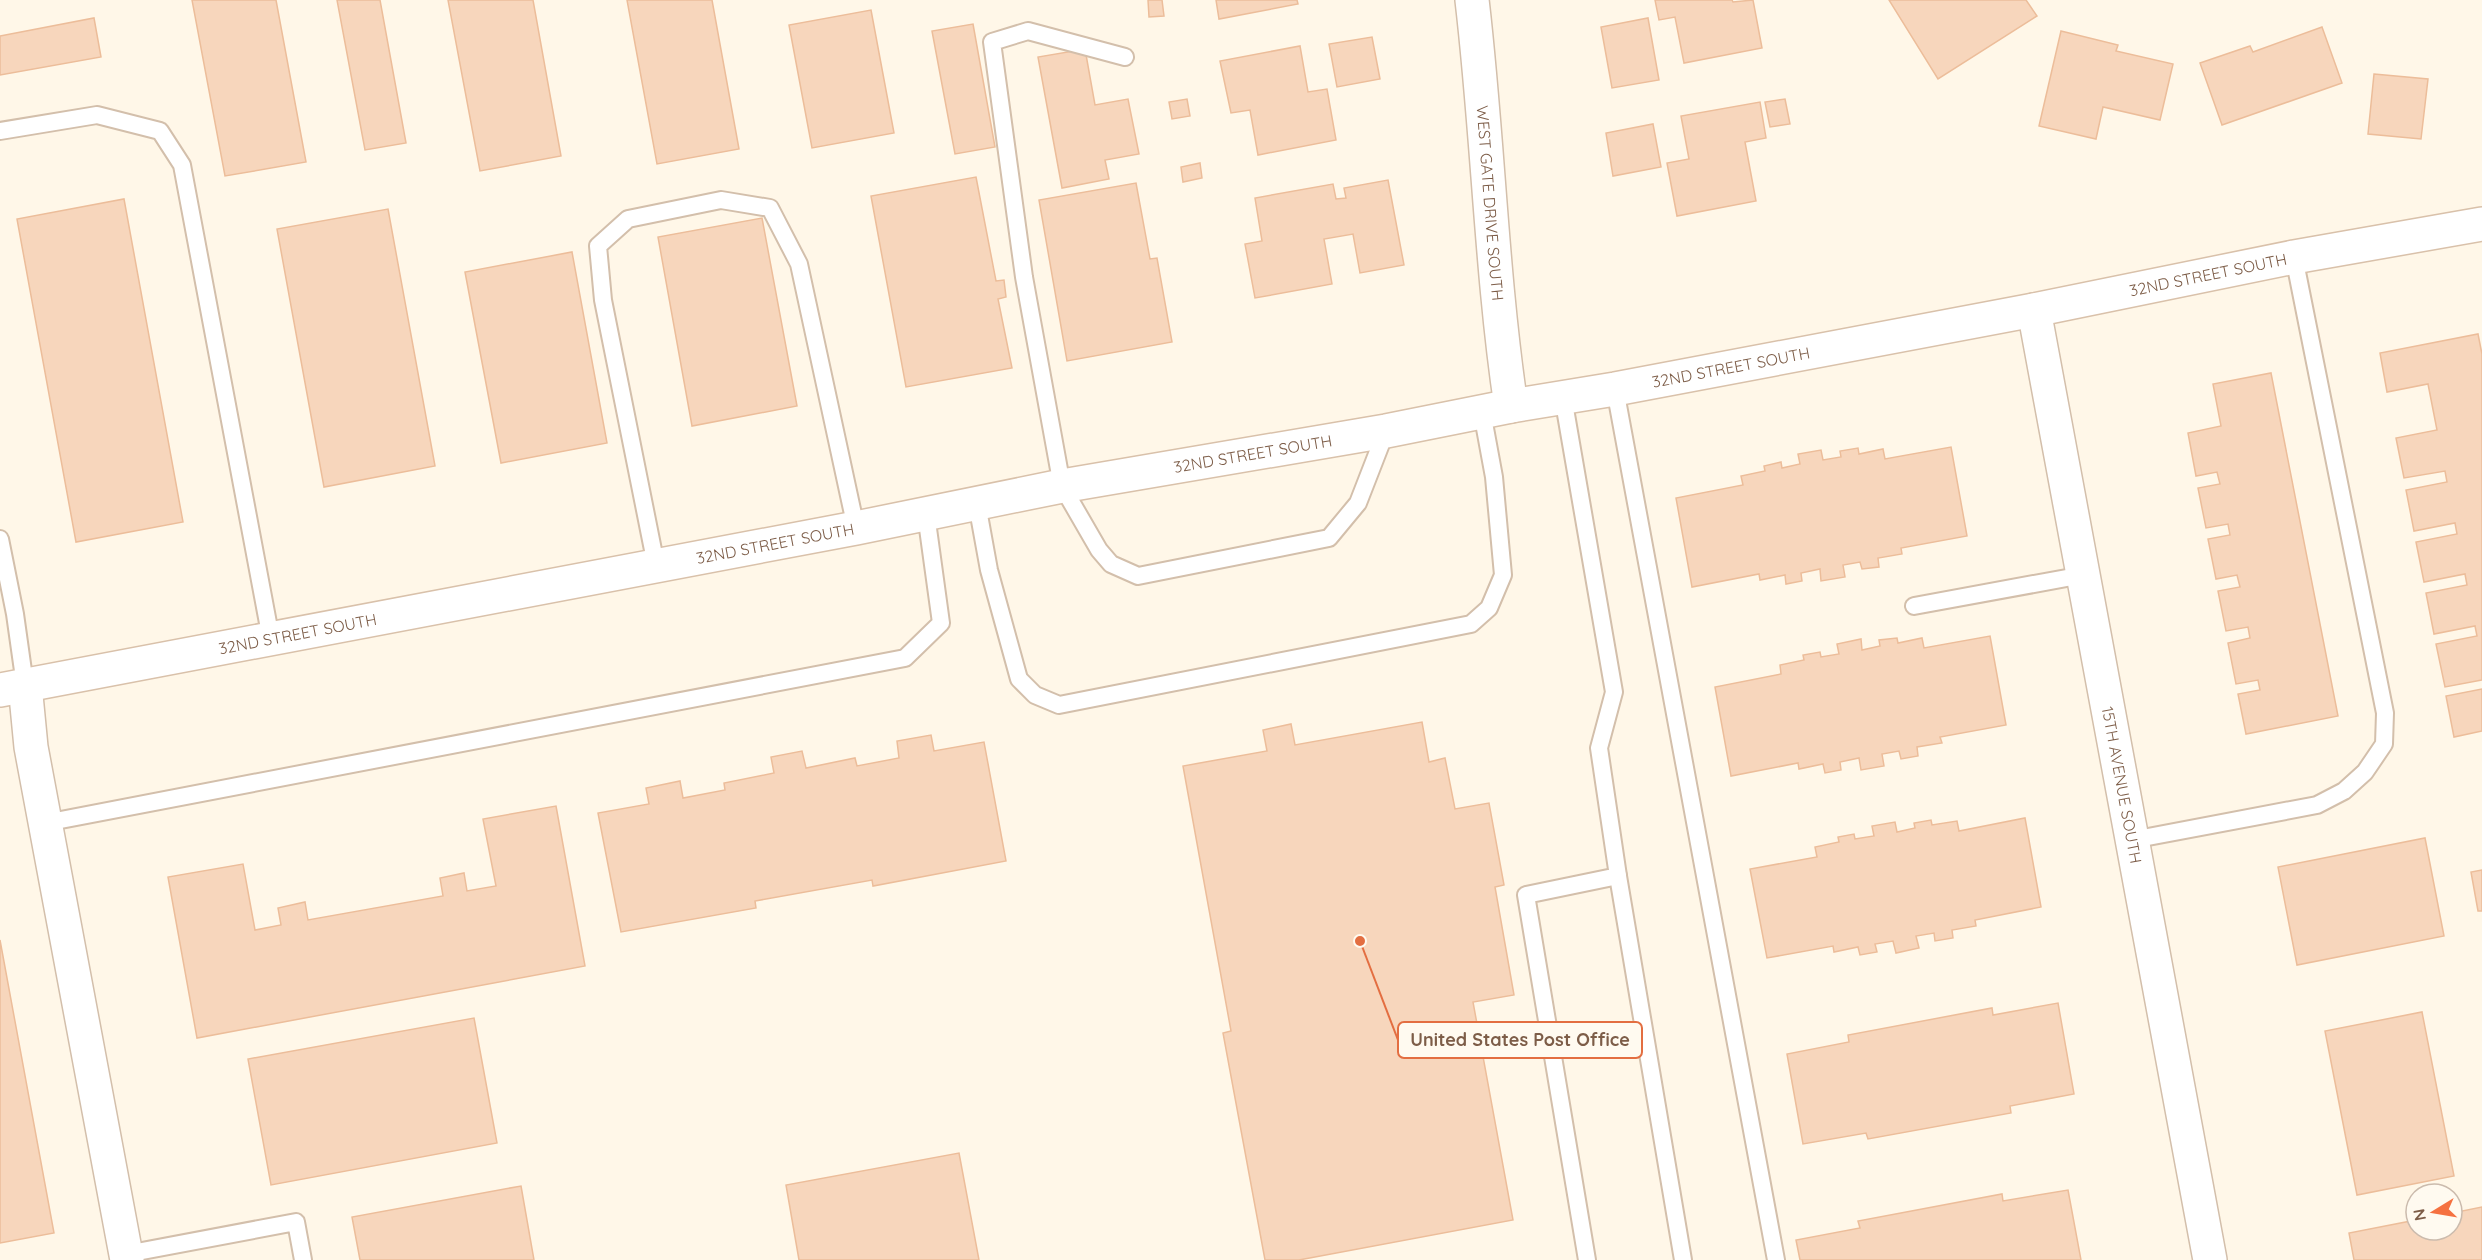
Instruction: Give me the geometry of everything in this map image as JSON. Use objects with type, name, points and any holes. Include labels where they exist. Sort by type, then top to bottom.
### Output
[{"type":"street","name":"WEST GATE DRIVE SOUTH","points":[[1472,0],[1481,77],[1501,337],[1496,409]]},
{"type":"street","name":"32ND STREET SOUTH","points":[[12,688],[856,528],[1062,486],[1616,389],[2034,310],[2294,257],[2482,224]]},
{"type":"street","name":"15TH AVENUE SOUTH","points":[[2034,310],[2210,1260]]},
{"type":"street","points":[[12,688],[31,747],[127,1257]]},
{"type":"lane","points":[[1125,57],[1028,31],[992,42],[1024,277],[1062,486],[1100,550],[1111,564],[1138,576],[1329,538],[1358,503],[1386,431]]},
{"type":"lane","points":[[0,131],[97,116],[160,130],[182,165],[271,639]]},
{"type":"lane","points":[[656,566],[603,300],[598,246],[628,219],[721,200],[770,208],[798,264],[856,528]]},
{"type":"lane","points":[[2133,840],[2317,805],[2344,791],[2365,772],[2384,744],[2385,713],[2294,257]]},
{"type":"lane","points":[[1616,389],[1776,1260]]},
{"type":"lane","points":[[1563,398],[1614,692],[1599,748],[1618,876],[1683,1260]]},
{"type":"lane","points":[[977,504],[989,570],[1019,679],[1035,695],[1059,705],[1471,624],[1489,608],[1503,575],[1494,477],[1496,409]]},
{"type":"lane","points":[[45,823],[905,658],[941,623],[926,514]]},
{"type":"lane","points":[[0,539],[15,614],[12,688]]},
{"type":"lane","points":[[1914,606],[2083,575]]},
{"type":"lane","points":[[1587,1260],[1527,895],[1618,876]]},
{"type":"lane","points":[[127,1257],[296,1222],[303,1260]]},
{"type":"building","points":[[192,0],[276,0],[306,162],[225,176]]},
{"type":"building","points":[[337,0],[380,0],[406,143],[365,150]]},
{"type":"building","points":[[448,0],[533,0],[561,156],[480,171]]},
{"type":"building","points":[[627,0],[712,0],[739,149],[657,164]]},
{"type":"building","points":[[1148,0],[1162,0],[1164,16],[1149,17]]},
{"type":"building","points":[[1216,0],[1297,0],[1298,4],[1219,19]]},
{"type":"building","points":[[1655,0],[1732,0],[1733,2],[1753,0],[1762,48],[1684,63],[1675,17],[1659,20]]},
{"type":"building","points":[[1889,0],[2026,0],[2037,16],[1938,79]]},
{"type":"building","points":[[871,10],[894,133],[812,148],[789,25]]},
{"type":"building","points":[[94,18],[101,57],[0,75],[0,36]]},
{"type":"building","points":[[1648,18],[1659,80],[1612,88],[1601,27]]},
{"type":"building","points":[[973,24],[995,147],[955,154],[932,31]]},
{"type":"building","points":[[2322,27],[2342,83],[2222,125],[2200,63],[2250,46],[2253,52]]},
{"type":"building","points":[[2061,31],[2118,45],[2116,51],[2173,64],[2160,120],[2103,107],[2096,139],[2039,126]]},
{"type":"building","points":[[1372,37],[1380,79],[1337,87],[1329,44]]},
{"type":"building","points":[[1300,46],[1308,92],[1327,89],[1336,140],[1258,155],[1250,110],[1231,113],[1220,61]]},
{"type":"building","points":[[1085,49],[1095,105],[1128,99],[1139,154],[1105,160],[1109,179],[1062,188],[1038,57]]},
{"type":"building","points":[[2374,74],[2428,79],[2421,139],[2368,134]]},
{"type":"building","points":[[1187,99],[1190,116],[1172,119],[1169,102]]},
{"type":"building","points":[[1785,99],[1790,124],[1770,127],[1765,102]]},
{"type":"building","points":[[1760,102],[1766,138],[1745,142],[1756,201],[1677,216],[1667,163],[1689,159],[1681,116]]},
{"type":"building","points":[[1653,124],[1661,167],[1613,176],[1606,133]]},
{"type":"building","points":[[1200,163],[1202,178],[1183,182],[1181,167]]},
{"type":"building","points":[[976,177],[996,281],[1004,280],[1006,297],[998,299],[1012,368],[906,387],[871,196]]},
{"type":"building","points":[[1388,180],[1404,265],[1360,273],[1353,234],[1324,239],[1332,284],[1255,298],[1245,244],[1262,241],[1255,198],[1333,184],[1336,199],[1346,198],[1344,188]]},
{"type":"building","points":[[1136,183],[1150,259],[1157,258],[1172,342],[1067,361],[1039,200]]},
{"type":"building","points":[[124,199],[183,522],[76,542],[17,219]]},
{"type":"building","points":[[388,209],[435,466],[324,487],[277,229]]},
{"type":"building","points":[[762,218],[797,406],[692,426],[658,237]]},
{"type":"building","points":[[572,252],[607,443],[501,463],[465,272]]},
{"type":"building","points":[[2478,334],[2482,354],[2482,680],[2445,687],[2436,644],[2477,636],[2475,626],[2434,634],[2426,593],[2467,585],[2465,574],[2424,582],[2416,542],[2457,534],[2455,523],[2414,531],[2406,490],[2447,482],[2445,471],[2404,478],[2396,438],[2437,430],[2428,384],[2387,392],[2380,353]]},
{"type":"building","points":[[2271,373],[2338,716],[2246,734],[2238,694],[2260,690],[2258,680],[2236,684],[2228,643],[2250,638],[2248,627],[2226,631],[2218,591],[2240,587],[2237,575],[2216,579],[2208,539],[2230,535],[2228,524],[2206,528],[2198,488],[2220,484],[2217,472],[2196,476],[2188,433],[2221,426],[2213,384]]},
{"type":"building","points":[[1951,447],[1967,536],[1901,548],[1902,554],[1878,558],[1879,567],[1862,569],[1860,562],[1843,565],[1845,577],[1821,581],[1820,569],[1801,573],[1802,581],[1786,584],[1785,575],[1760,580],[1759,574],[1692,587],[1676,498],[1743,485],[1741,476],[1765,471],[1764,466],[1781,462],[1782,468],[1800,464],[1798,454],[1821,450],[1823,460],[1841,457],[1840,451],[1858,448],[1859,454],[1883,449],[1885,459]]},
{"type":"building","points":[[1990,636],[2006,725],[1940,737],[1942,743],[1917,747],[1918,756],[1901,759],[1899,751],[1882,754],[1884,766],[1861,770],[1859,758],[1840,762],[1841,770],[1825,773],[1823,764],[1799,769],[1798,763],[1731,776],[1715,687],[1781,674],[1780,665],[1804,660],[1803,655],[1820,652],[1821,657],[1839,654],[1837,644],[1861,639],[1862,650],[1880,646],[1879,640],[1897,638],[1898,643],[1922,638],[1924,648]]},
{"type":"building","points":[[2482,689],[2482,731],[2454,737],[2446,696]]},
{"type":"building","points":[[1422,722],[1429,762],[1445,758],[1455,809],[1489,803],[1504,885],[1495,887],[1514,995],[1473,1002],[1513,1220],[1299,1260],[1265,1260],[1223,1033],[1231,1031],[1183,766],[1267,751],[1263,730],[1291,724],[1295,745]]},
{"type":"building","points":[[931,735],[934,751],[984,742],[1006,861],[873,886],[872,880],[755,901],[756,908],[621,932],[598,813],[649,804],[646,788],[680,781],[683,798],[725,790],[724,783],[774,773],[771,757],[802,751],[806,768],[855,758],[857,766],[899,758],[897,741]]},
{"type":"building","points":[[556,806],[585,966],[197,1038],[168,877],[243,864],[255,930],[281,925],[278,908],[305,902],[308,920],[443,896],[440,878],[464,873],[467,891],[496,886],[483,819]]},
{"type":"building","points":[[2025,818],[2041,907],[1975,920],[1976,926],[1952,930],[1953,938],[1935,941],[1934,933],[1916,936],[1919,948],[1896,953],[1893,941],[1875,944],[1877,952],[1860,955],[1858,947],[1834,952],[1833,946],[1767,958],[1750,869],[1817,857],[1815,847],[1839,842],[1838,837],[1854,834],[1855,839],[1874,836],[1872,826],[1895,822],[1897,832],[1915,828],[1914,823],[1931,820],[1932,825],[1957,821],[1959,831]]},
{"type":"building","points":[[2425,838],[2444,936],[2297,965],[2278,867]]},
{"type":"building","points":[[2482,870],[2482,911],[2478,911],[2471,872]]},
{"type":"building","points":[[0,940],[54,1233],[0,1243]]},
{"type":"building","points":[[2058,1003],[2074,1094],[2010,1106],[2011,1113],[1868,1139],[1866,1133],[1803,1144],[1787,1054],[1849,1042],[1848,1035],[1992,1008],[1993,1015]]},
{"type":"building","points":[[2422,1012],[2454,1176],[2423,1182],[2404,1182],[2404,1186],[2357,1195],[2325,1031]]},
{"type":"building","points":[[474,1018],[497,1143],[271,1185],[248,1059]]},
{"type":"building","points":[[959,1153],[979,1260],[799,1260],[786,1185]]},
{"type":"building","points":[[521,1186],[534,1260],[360,1260],[352,1217]]},
{"type":"building","points":[[2068,1190],[2081,1260],[1800,1260],[1796,1240],[1860,1228],[1858,1221],[2002,1194],[2003,1201]]},
{"type":"building","points":[[2482,1207],[2482,1260],[2354,1260],[2349,1233],[2404,1222],[2404,1242],[2464,1242],[2464,1211]]},
{"type":"place","name":"United States Post Office","points":[[1360,941]]}]
